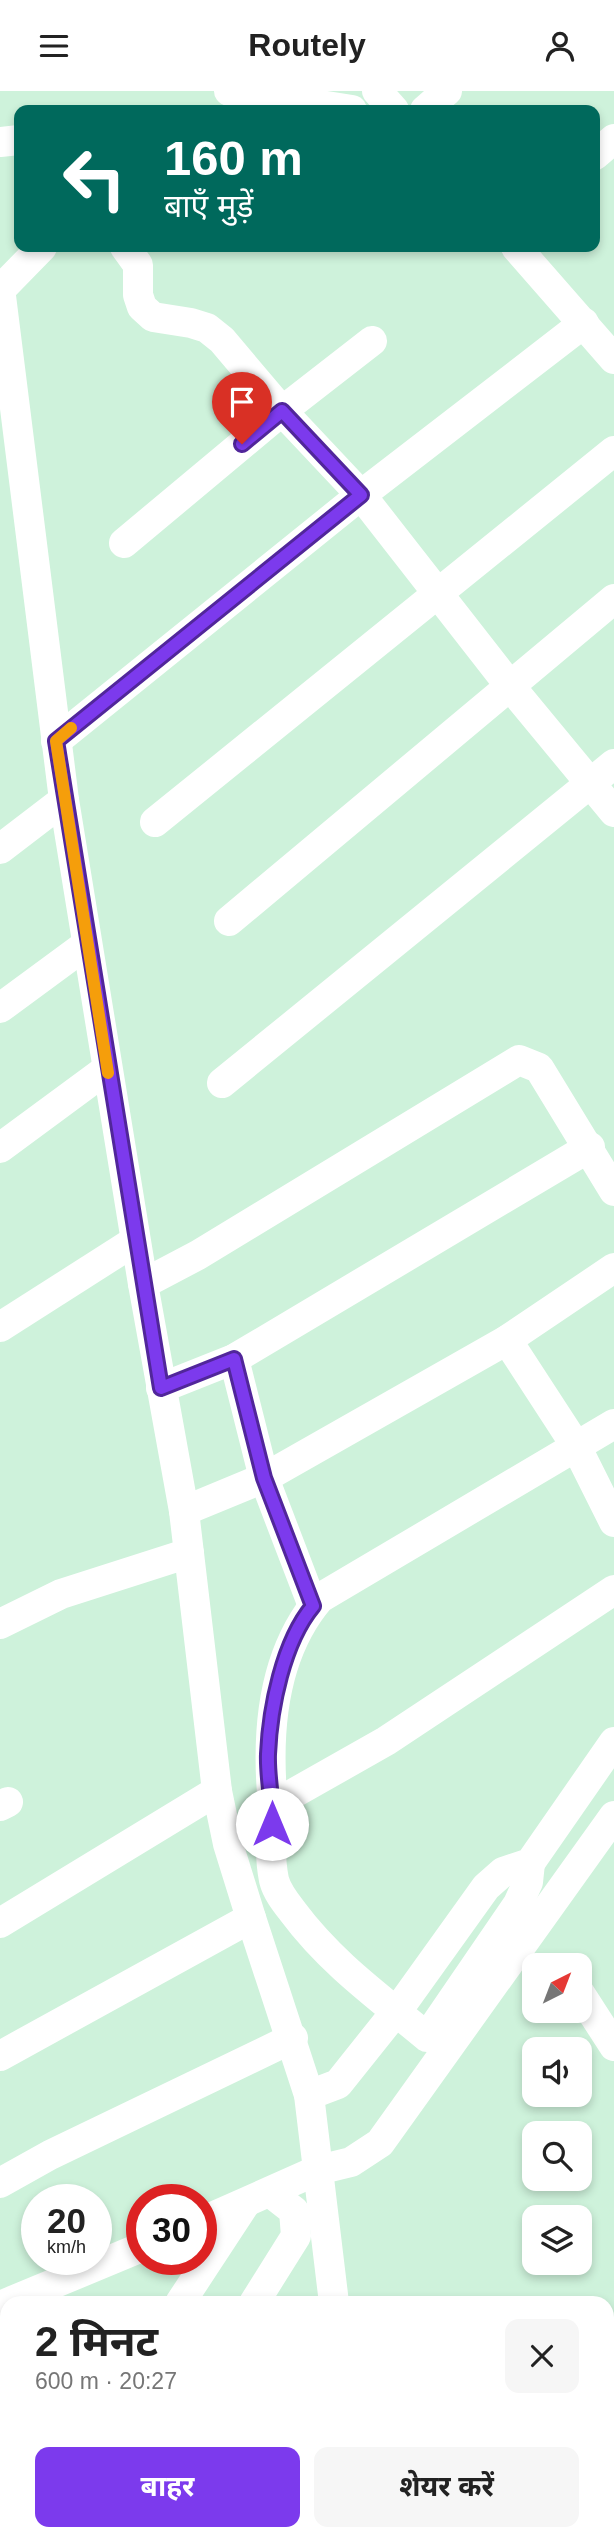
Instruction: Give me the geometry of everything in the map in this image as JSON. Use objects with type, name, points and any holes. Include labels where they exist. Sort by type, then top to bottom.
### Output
[{"type":"street","points":[[229,91],[319,105]]},
{"type":"street","points":[[307,91],[339,105]]},
{"type":"street","points":[[377,91],[390,105]]},
{"type":"street","points":[[431,105],[446,91]]},
{"type":"street","points":[[600,151],[614,139]]},
{"type":"street","points":[[37,252],[0,289],[64,800],[135,1241],[184,1511],[217,1791],[228,1844],[293,2038],[309,2095],[333,2296]]},
{"type":"street","points":[[129,252],[138,265],[138,295],[142,307],[153,317],[207,328],[222,340],[282,411],[361,495],[510,686],[614,812]]},
{"type":"street","points":[[514,252],[611,350]]},
{"type":"street","points":[[56,741],[361,495],[584,323]]},
{"type":"street","points":[[124,543],[282,411],[372,341]]},
{"type":"street","points":[[155,822],[614,451]]},
{"type":"street","points":[[229,921],[614,599]]},
{"type":"street","points":[[222,1083],[614,764]]},
{"type":"street","points":[[0,849],[64,800]]},
{"type":"street","points":[[0,1008],[87,944]]},
{"type":"street","points":[[143,1284],[198,1255],[519,1060],[539,1068],[590,1147],[614,1191]]},
{"type":"street","points":[[0,1148],[107,1069]]},
{"type":"street","points":[[161,1388],[234,1359],[590,1147]]},
{"type":"street","points":[[0,1327],[135,1241]]},
{"type":"street","points":[[184,1511],[264,1478],[507,1340],[614,1269]]},
{"type":"street","points":[[507,1340],[576,1446],[614,1522]]},
{"type":"street","points":[[234,1359],[264,1478],[313,1606]]},
{"type":"street","points":[[614,1424],[320,1598],[303,1618],[278,1685],[268,1754],[273,1805],[270,1843],[274,1882],[325,1952],[369,1992],[428,2037],[518,1904],[528,1882],[530,1863],[614,1742]]},
{"type":"street","points":[[0,1624],[61,1594],[189,1553]]},
{"type":"street","points":[[273,1805],[386,1741],[614,1590]]},
{"type":"street","points":[[0,1923],[217,1791]]},
{"type":"street","points":[[217,2215],[317,2170],[351,2162],[380,2143],[611,1827],[576,1800]]},
{"type":"street","points":[[309,2095],[338,2084],[394,2010],[405,2000],[486,1887],[503,1872],[530,1863]]},
{"type":"street","points":[[0,2056],[251,1918]]},
{"type":"street","points":[[592,2012],[614,2046]]},
{"type":"street","points":[[0,2183],[50,2155],[293,2038]]},
{"type":"street","points":[[185,2296],[258,2198]]},
{"type":"street","points":[[258,2198],[294,2211],[296,2236],[258,2296]]},
{"type":"street","points":[[24,2296],[126,2254]]},
{"type":"slow traffic","points":[[71,728],[56,741],[108,1073]]},
{"type":"route","points":[[242,444],[282,411],[361,495],[56,741],[107,1069],[161,1388],[234,1359],[264,1478],[313,1606],[303,1618],[278,1685],[268,1754],[272,1824]]}]
